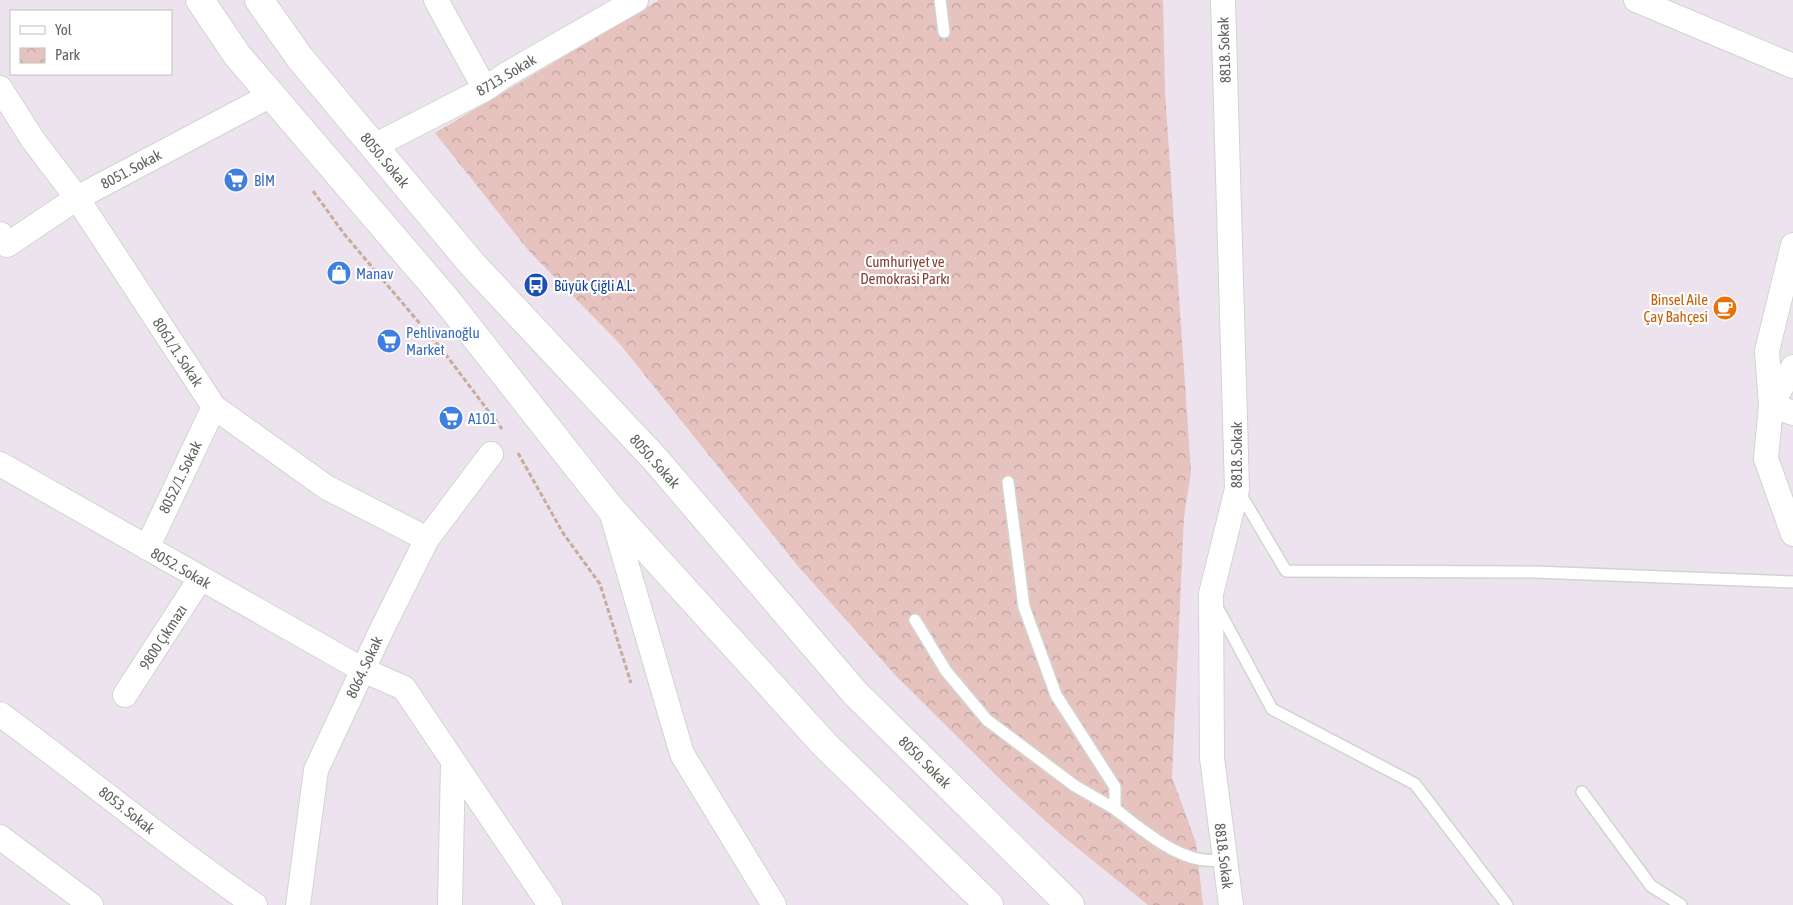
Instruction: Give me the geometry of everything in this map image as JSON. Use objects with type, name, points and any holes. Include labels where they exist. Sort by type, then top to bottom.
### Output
[{"type":"street","points":[[200,0],[237,55],[444,297],[610,508],[825,745],[989,905]]},
{"type":"street","name":"8050. Sokak","points":[[259,0],[300,58],[472,264],[654,459],[855,693],[1070,905]]},
{"type":"street","points":[[436,0],[485,89]]},
{"type":"street","name":"8713. Sokak","points":[[374,146],[485,89],[507,74],[636,0]]},
{"type":"street","name":"8818. Sokak","points":[[1223,0],[1237,489],[1211,594],[1212,758],[1225,859],[1235,903]]},
{"type":"street","points":[[1636,0],[1793,66]]},
{"type":"street","name":"8061/1. Sokak","points":[[0,88],[33,140],[77,198],[214,407],[326,487],[427,539]]},
{"type":"street","name":"8051. Sokak","points":[[0,234],[7,245],[77,198],[271,95]]},
{"type":"street","points":[[1793,244],[1767,350],[1771,404],[1766,458],[1793,534]]},
{"type":"street","points":[[1771,404],[1793,367]]},
{"type":"street","points":[[1771,404],[1793,413]]},
{"type":"street","name":"8052/1. Sokak","points":[[147,548],[214,407]]},
{"type":"street","name":"8064. Sokak","points":[[298,905],[316,770],[427,539],[491,454]]},
{"type":"street","name":"8052. Sokak","points":[[0,464],[363,670],[404,688],[550,905]]},
{"type":"street","points":[[610,508],[682,754],[774,905]]},
{"type":"street","name":"9800 Çıkmazı","points":[[125,695],[200,579]]},
{"type":"street","name":"8053. Sokak","points":[[0,714],[204,870],[255,905]]},
{"type":"street","points":[[450,905],[453,762]]},
{"type":"street","points":[[0,836],[91,905]]},
{"type":"lane","points":[[940,0],[944,32]]},
{"type":"lane","points":[[1008,482],[1024,607],[1056,695],[1115,787],[1115,809]]},
{"type":"lane","points":[[1237,489],[1286,572],[1535,572],[1793,582]]},
{"type":"lane","points":[[1211,594],[1272,709],[1415,784],[1507,905]]},
{"type":"lane","points":[[915,620],[946,671],[987,720],[1075,786],[1115,809],[1168,848],[1211,862],[1225,859]]},
{"type":"lane","points":[[1582,792],[1651,886],[1681,905]]},
{"type":"path","points":[[311,189],[344,235],[443,351],[508,437]]},
{"type":"path","points":[[516,450],[563,533],[600,584],[632,686]]},
{"type":"green space","name":"Cumhuriyet ve Demokrasi Parkı","points":[[659,0],[1163,0],[1165,91],[1191,472],[1184,517],[1172,777],[1196,843],[1203,905],[1148,905],[1060,834],[1009,788],[897,677],[797,565],[619,343],[529,251],[435,133]]},
{"type":"place","name":"BİM","points":[[236,180]]},
{"type":"place","name":"Manav","points":[[339,273]]},
{"type":"place","name":"Büyük Çiğli A.L.","points":[[536,285]]},
{"type":"place","name":"Binsel Aile Çay Bahçesi","points":[[1725,308]]},
{"type":"place","name":"Pehlivanoğlu Market","points":[[389,341]]},
{"type":"place","name":"A101","points":[[451,418]]}]
